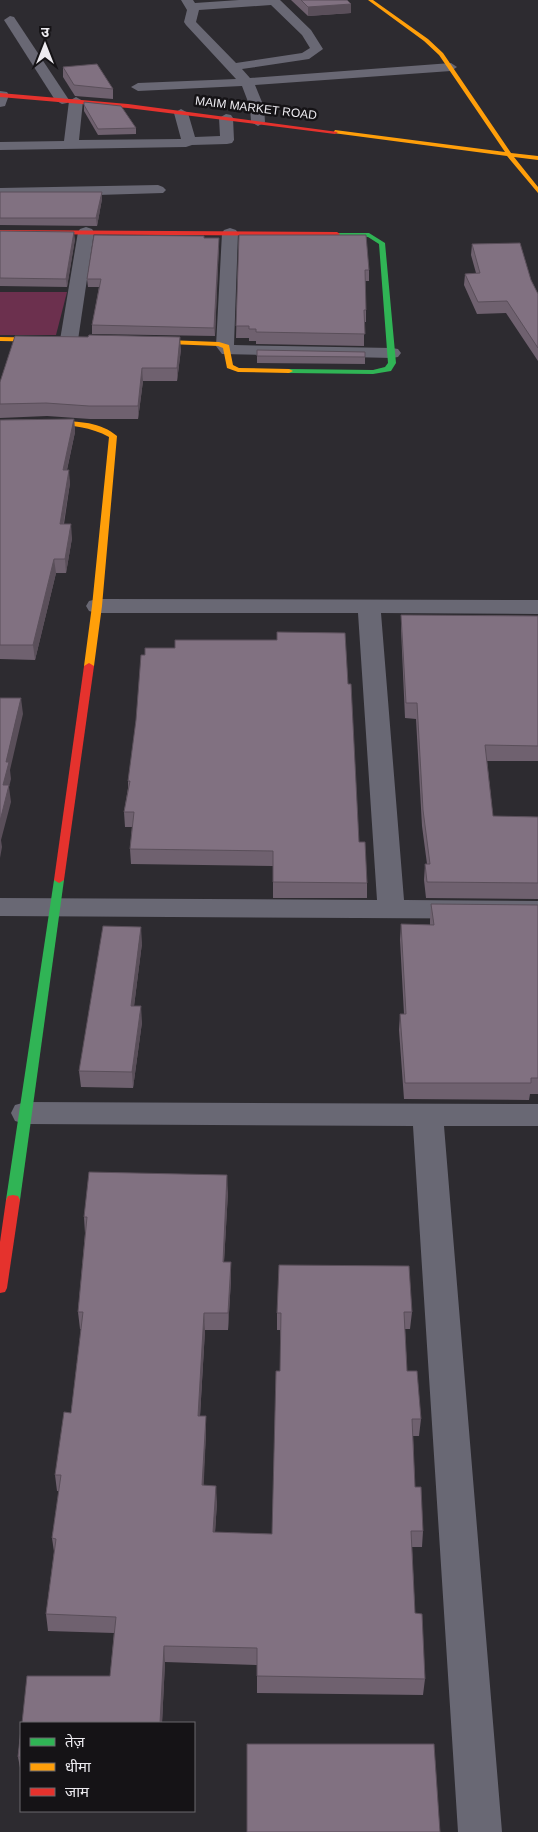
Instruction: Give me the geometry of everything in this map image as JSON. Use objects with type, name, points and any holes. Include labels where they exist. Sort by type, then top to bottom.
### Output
[{"type":"street","points":[[370,0],[426,40],[441,54],[509,154],[538,191]]},
{"type":"street","points":[[233,67],[305,56],[317,49],[307,33],[274,1],[190,4],[190,22],[247,82],[257,107],[258,122]]},
{"type":"street","points":[[10,20],[69,101],[71,145]]},
{"type":"street","points":[[138,87],[247,82],[451,68]]},
{"type":"street","name":"MAIM MARKET ROAD","points":[[1,98],[69,101],[226,118],[538,158]]},
{"type":"street","points":[[181,113],[189,141]]},
{"type":"street","points":[[0,146],[181,144],[189,141],[227,140],[226,118]]},
{"type":"street","points":[[527,177],[538,173]]},
{"type":"street","points":[[0,193],[158,190]]},
{"type":"street","points":[[0,232],[360,234],[378,238],[382,244],[392,353],[226,348],[208,342],[128,341]]},
{"type":"street","points":[[0,339],[74,340],[86,232]]},
{"type":"street","points":[[226,348],[230,233]]},
{"type":"street","points":[[0,425],[86,426],[102,428],[113,436],[97,606],[0,1288]]},
{"type":"street","points":[[97,606],[538,607]]},
{"type":"street","points":[[369,607],[390,909]]},
{"type":"street","points":[[0,907],[538,910]]},
{"type":"street","points":[[26,1113],[538,1115]]},
{"type":"street","points":[[428,1116],[480,1832]]},
{"type":"shaded area","points":[[0,292],[67,292],[56,335],[0,335]]},
{"type":"building","points":[[301,0],[347,0],[351,4],[308,7]]},
{"type":"building","points":[[97,64],[113,89],[74,85],[63,67]]},
{"type":"building","points":[[84,102],[121,106],[136,128],[98,129]]},
{"type":"building","points":[[0,192],[102,192],[96,218],[0,218]]},
{"type":"building","points":[[0,231],[74,232],[66,279],[0,278]]},
{"type":"building","points":[[94,235],[204,236],[204,238],[219,238],[214,328],[92,325],[101,279],[87,279]]},
{"type":"building","points":[[239,235],[366,235],[369,270],[365,270],[365,334],[256,332],[256,329],[249,329],[249,326],[236,326]]},
{"type":"building","points":[[520,243],[531,280],[538,294],[538,348],[507,301],[478,302],[465,274],[480,273],[472,244]]},
{"type":"building","points":[[89,335],[180,337],[177,368],[142,368],[138,406],[89,406],[46,403],[0,404],[0,382],[15,336],[88,337]]},
{"type":"building","points":[[257,350],[365,352],[365,357],[257,356]]},
{"type":"building","points":[[74,419],[63,470],[69,470],[60,524],[71,524],[65,559],[54,559],[33,645],[0,645],[0,420]]},
{"type":"building","points":[[401,615],[538,616],[538,746],[485,745],[493,816],[538,817],[538,883],[427,882],[425,864],[430,864],[423,810],[417,703],[406,703]]},
{"type":"building","points":[[277,632],[345,633],[348,684],[351,684],[359,842],[365,842],[367,883],[273,882],[273,851],[130,849],[134,812],[124,812],[130,781],[128,781],[136,720],[141,655],[145,655],[145,648],[175,648],[175,640],[277,640]]},
{"type":"building","points":[[0,698],[21,698],[6,762],[9,762],[3,785],[9,785],[0,821]]},
{"type":"building","points":[[431,904],[538,905],[538,1078],[531,1078],[531,1083],[405,1083],[400,1014],[406,1014],[401,924],[434,925]]},
{"type":"building","points":[[103,926],[141,927],[131,1006],[141,1006],[132,1072],[79,1071]]},
{"type":"building","points":[[89,1172],[227,1175],[223,1262],[231,1262],[228,1313],[204,1313],[198,1416],[206,1416],[202,1485],[216,1486],[213,1532],[272,1534],[276,1371],[280,1371],[281,1313],[277,1313],[279,1265],[409,1266],[412,1312],[404,1312],[407,1371],[417,1371],[421,1419],[412,1419],[415,1487],[421,1487],[423,1531],[411,1531],[415,1613],[422,1614],[425,1679],[257,1676],[257,1648],[164,1646],[160,1722],[22,1722],[27,1676],[110,1676],[116,1617],[46,1614],[56,1539],[52,1538],[61,1475],[55,1475],[64,1412],[71,1413],[83,1312],[78,1312],[87,1217],[84,1217]]},
{"type":"building","points":[[20,1738],[20,1757],[18,1757]]},
{"type":"building","points":[[247,1744],[434,1744],[440,1832],[247,1832]]},
{"type":"traffic: fast","points":[[289,371],[373,372],[388,369],[392,363],[382,243],[369,235],[337,234]]},
{"type":"traffic: fast","points":[[13,1200],[59,880]]},
{"type":"traffic: slow","points":[[370,0],[426,40],[441,54],[509,154],[538,191]]},
{"type":"traffic: slow","points":[[335,132],[538,158]]},
{"type":"traffic: slow","points":[[0,339],[51,340]]},
{"type":"traffic: slow","points":[[144,341],[219,344],[226,347],[230,366],[238,370],[289,371]]},
{"type":"traffic: slow","points":[[0,425],[74,424],[89,426],[113,436],[97,606],[89,666]]},
{"type":"traffic: jam","points":[[0,95],[128,106],[335,132]]},
{"type":"traffic: jam","points":[[0,232],[337,234]]},
{"type":"traffic: jam","points":[[59,880],[89,666]]},
{"type":"traffic: jam","points":[[0,1288],[13,1200]]}]
